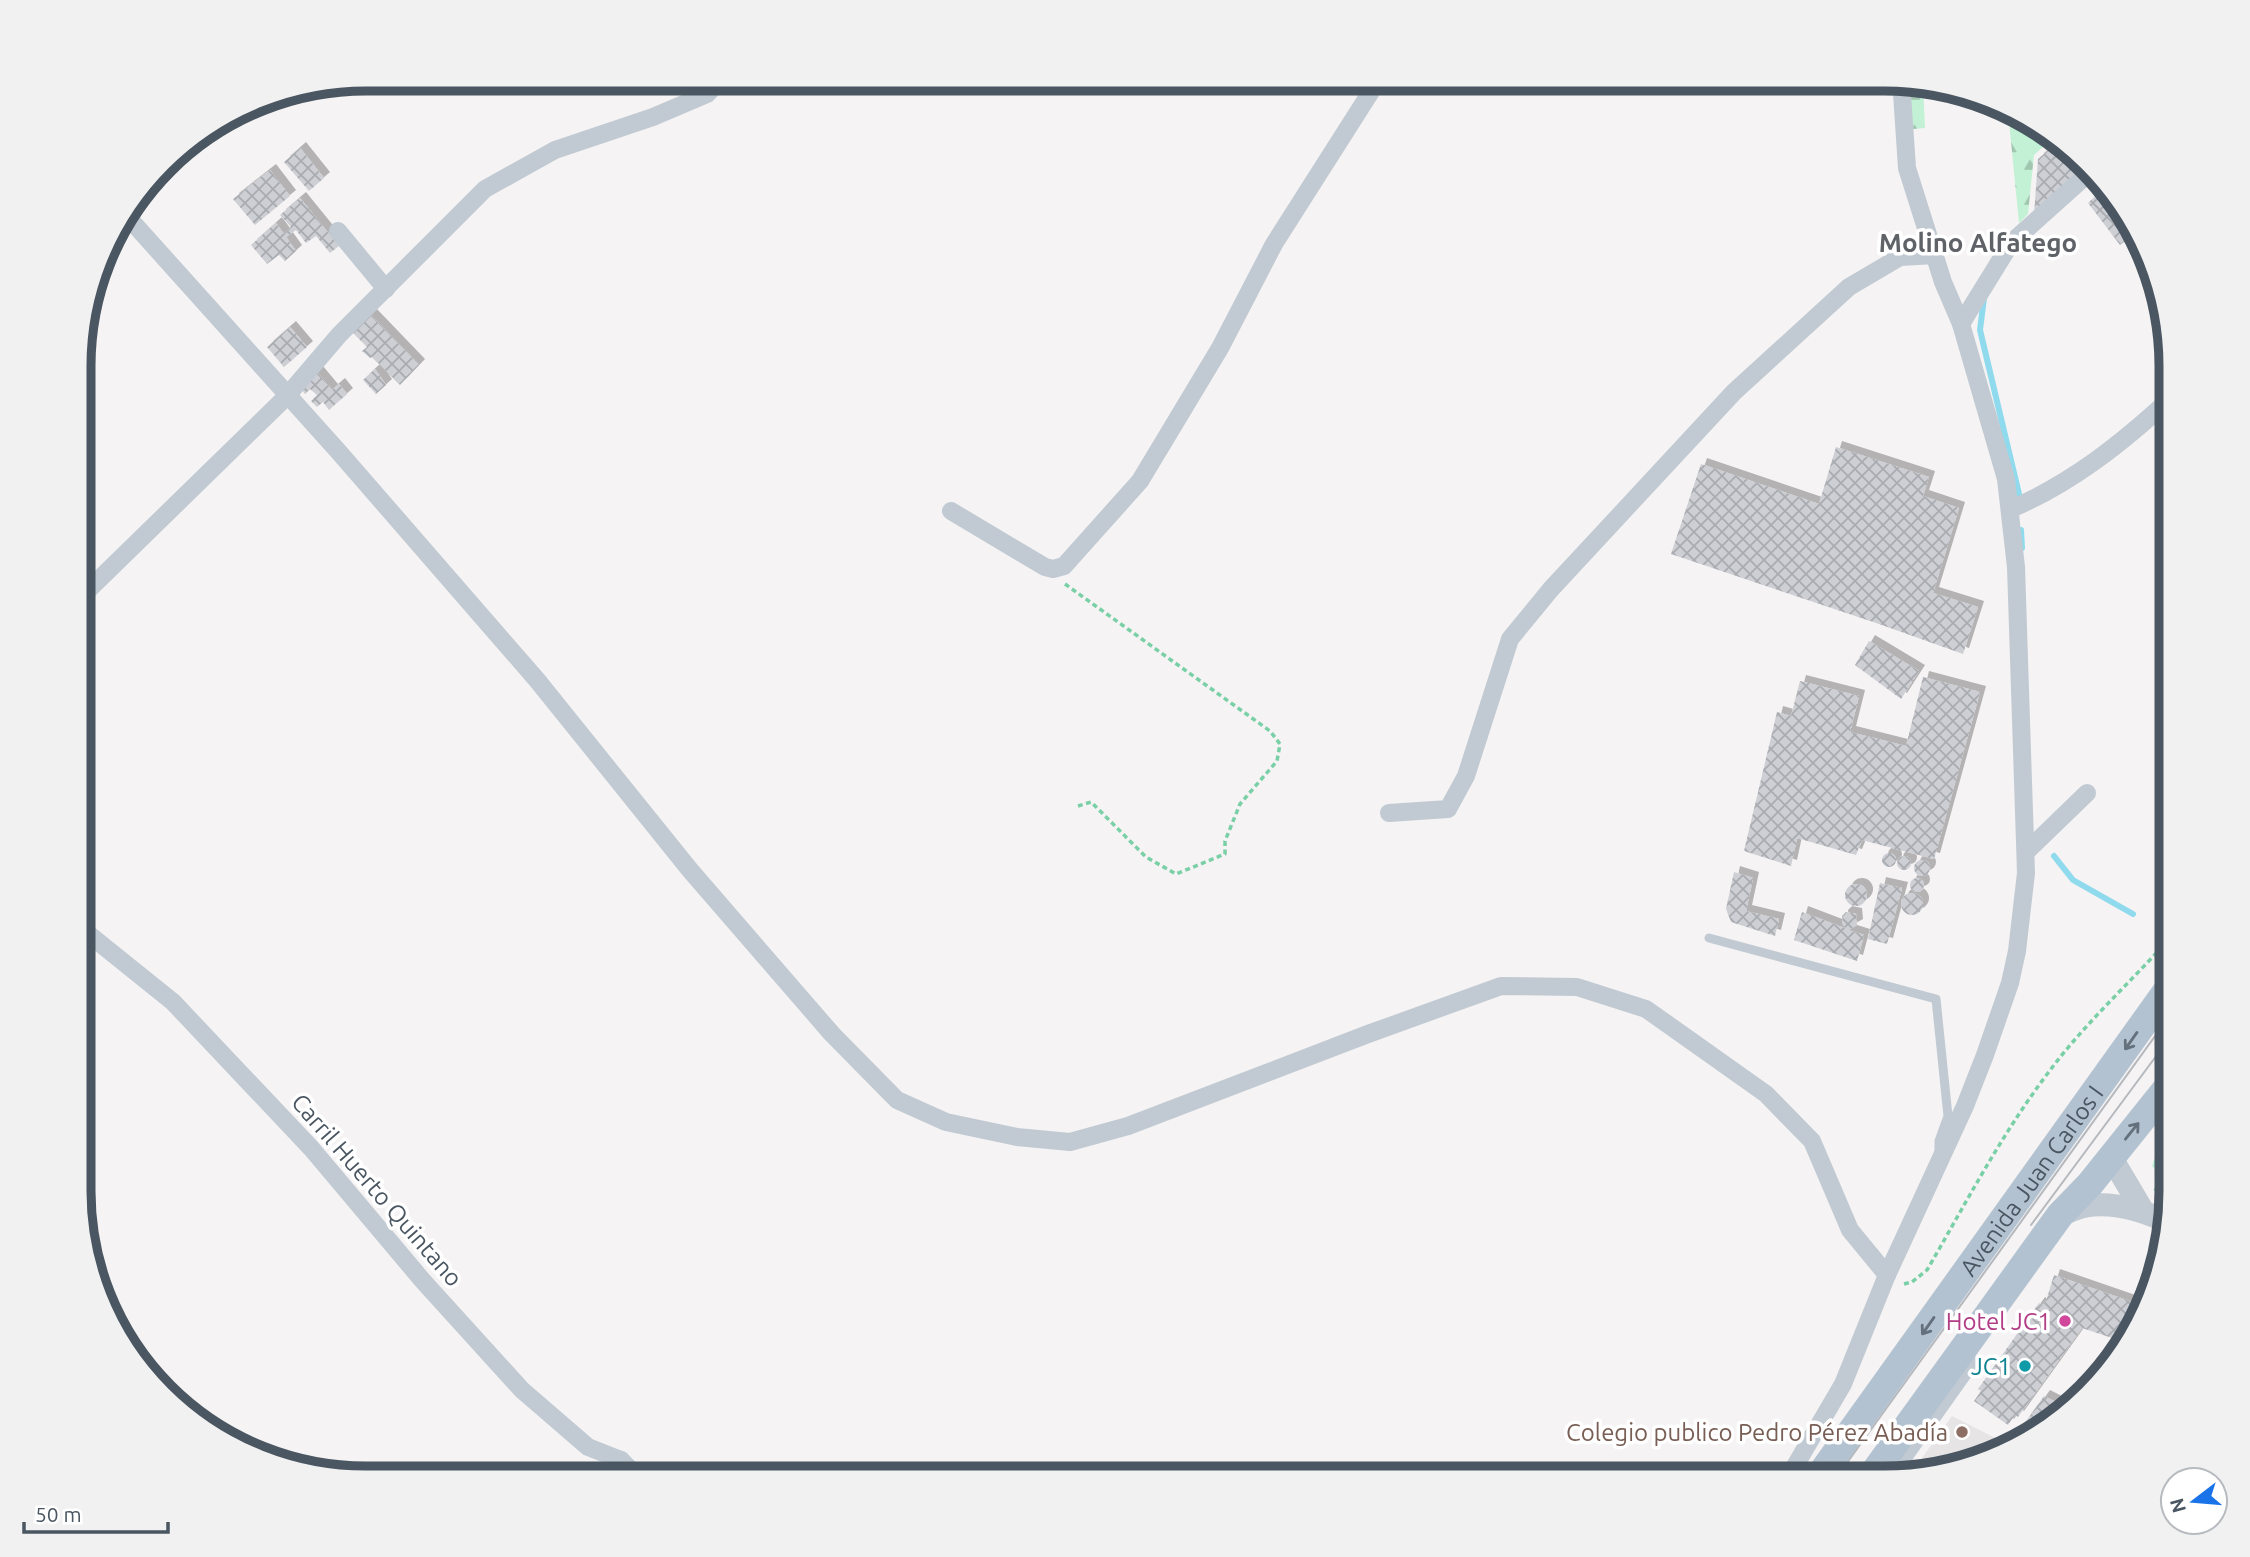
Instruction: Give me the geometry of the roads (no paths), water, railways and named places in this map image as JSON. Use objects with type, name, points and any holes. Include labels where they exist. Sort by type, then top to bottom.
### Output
[{"type":"main road","name":"Avenida Juan Carlos I","points":[[1827,1466],[2159,1002]]},
{"type":"main road","name":"Avenida Juan Carlos I","points":[[1879,1466],[2111,1157],[2159,1098]]},
{"type":"street","points":[[91,587],[286,397],[339,335],[485,189],[555,150],[653,117],[710,91]]},
{"type":"street","points":[[951,511],[1045,567],[1054,569],[1064,566],[1140,481],[1220,348],[1273,244],[1371,91]]},
{"type":"street","points":[[1795,1466],[1843,1384],[1887,1275],[1965,1106],[2010,984],[2023,912],[2027,851],[2016,568],[2011,509],[2006,479],[1961,324],[1935,256],[1908,168],[1902,92]]},
{"type":"street","points":[[1961,324],[2011,243],[2084,178]]},
{"type":"street","points":[[132,222],[286,397],[338,451],[537,680],[690,870],[832,1034],[897,1100],[946,1122],[1017,1137],[1070,1142],[1128,1126],[1501,986],[1577,987],[1646,1009],[1766,1094],[1812,1141],[1850,1230],[1887,1275]]},
{"type":"street","points":[[338,231],[386,289]]},
{"type":"street","points":[[1389,813],[1448,809],[1466,776],[1510,639],[1551,589],[1734,392],[1849,287],[1900,257],[1935,256]]},
{"type":"street","points":[[2011,509],[2046,494],[2093,464],[2159,408]]},
{"type":"street","points":[[2027,851],[2087,793]]},
{"type":"street","name":"Carril Huerto Quintano","points":[[91,936],[182,1012],[312,1148],[423,1281],[522,1390],[588,1447],[621,1460],[627,1466]]},
{"type":"street","points":[[2111,1157],[2143,1210]]},
{"type":"street","points":[[1897,1465],[2066,1226],[2078,1201],[2143,1210],[2158,1217]]},
{"type":"street","points":[[615,1466],[621,1460]]},
{"type":"lane","points":[[1709,938],[1936,999],[1948,1116],[1939,1141],[1940,1157]]},
{"type":"waterway","points":[[1984,298],[1980,330],[2019,494]]},
{"type":"waterway","points":[[2021,530],[2022,548]]},
{"type":"waterway","points":[[2054,856],[2073,880],[2133,914]]},
{"type":"tram line","points":[[1845,1466],[2159,1031]]},
{"type":"tram line","points":[[2031,1225],[2159,1052]]},
{"type":"place","name":"Hotel JC1","points":[[2065,1321]]},
{"type":"place","name":"JC1","points":[[2025,1366]]},
{"type":"place","name":"Colegio publico Pedro Pérez Abadía","points":[[1962,1432]]},
{"type":"district","name":"Molino Alfatego","points":[[1978,242]]}]
